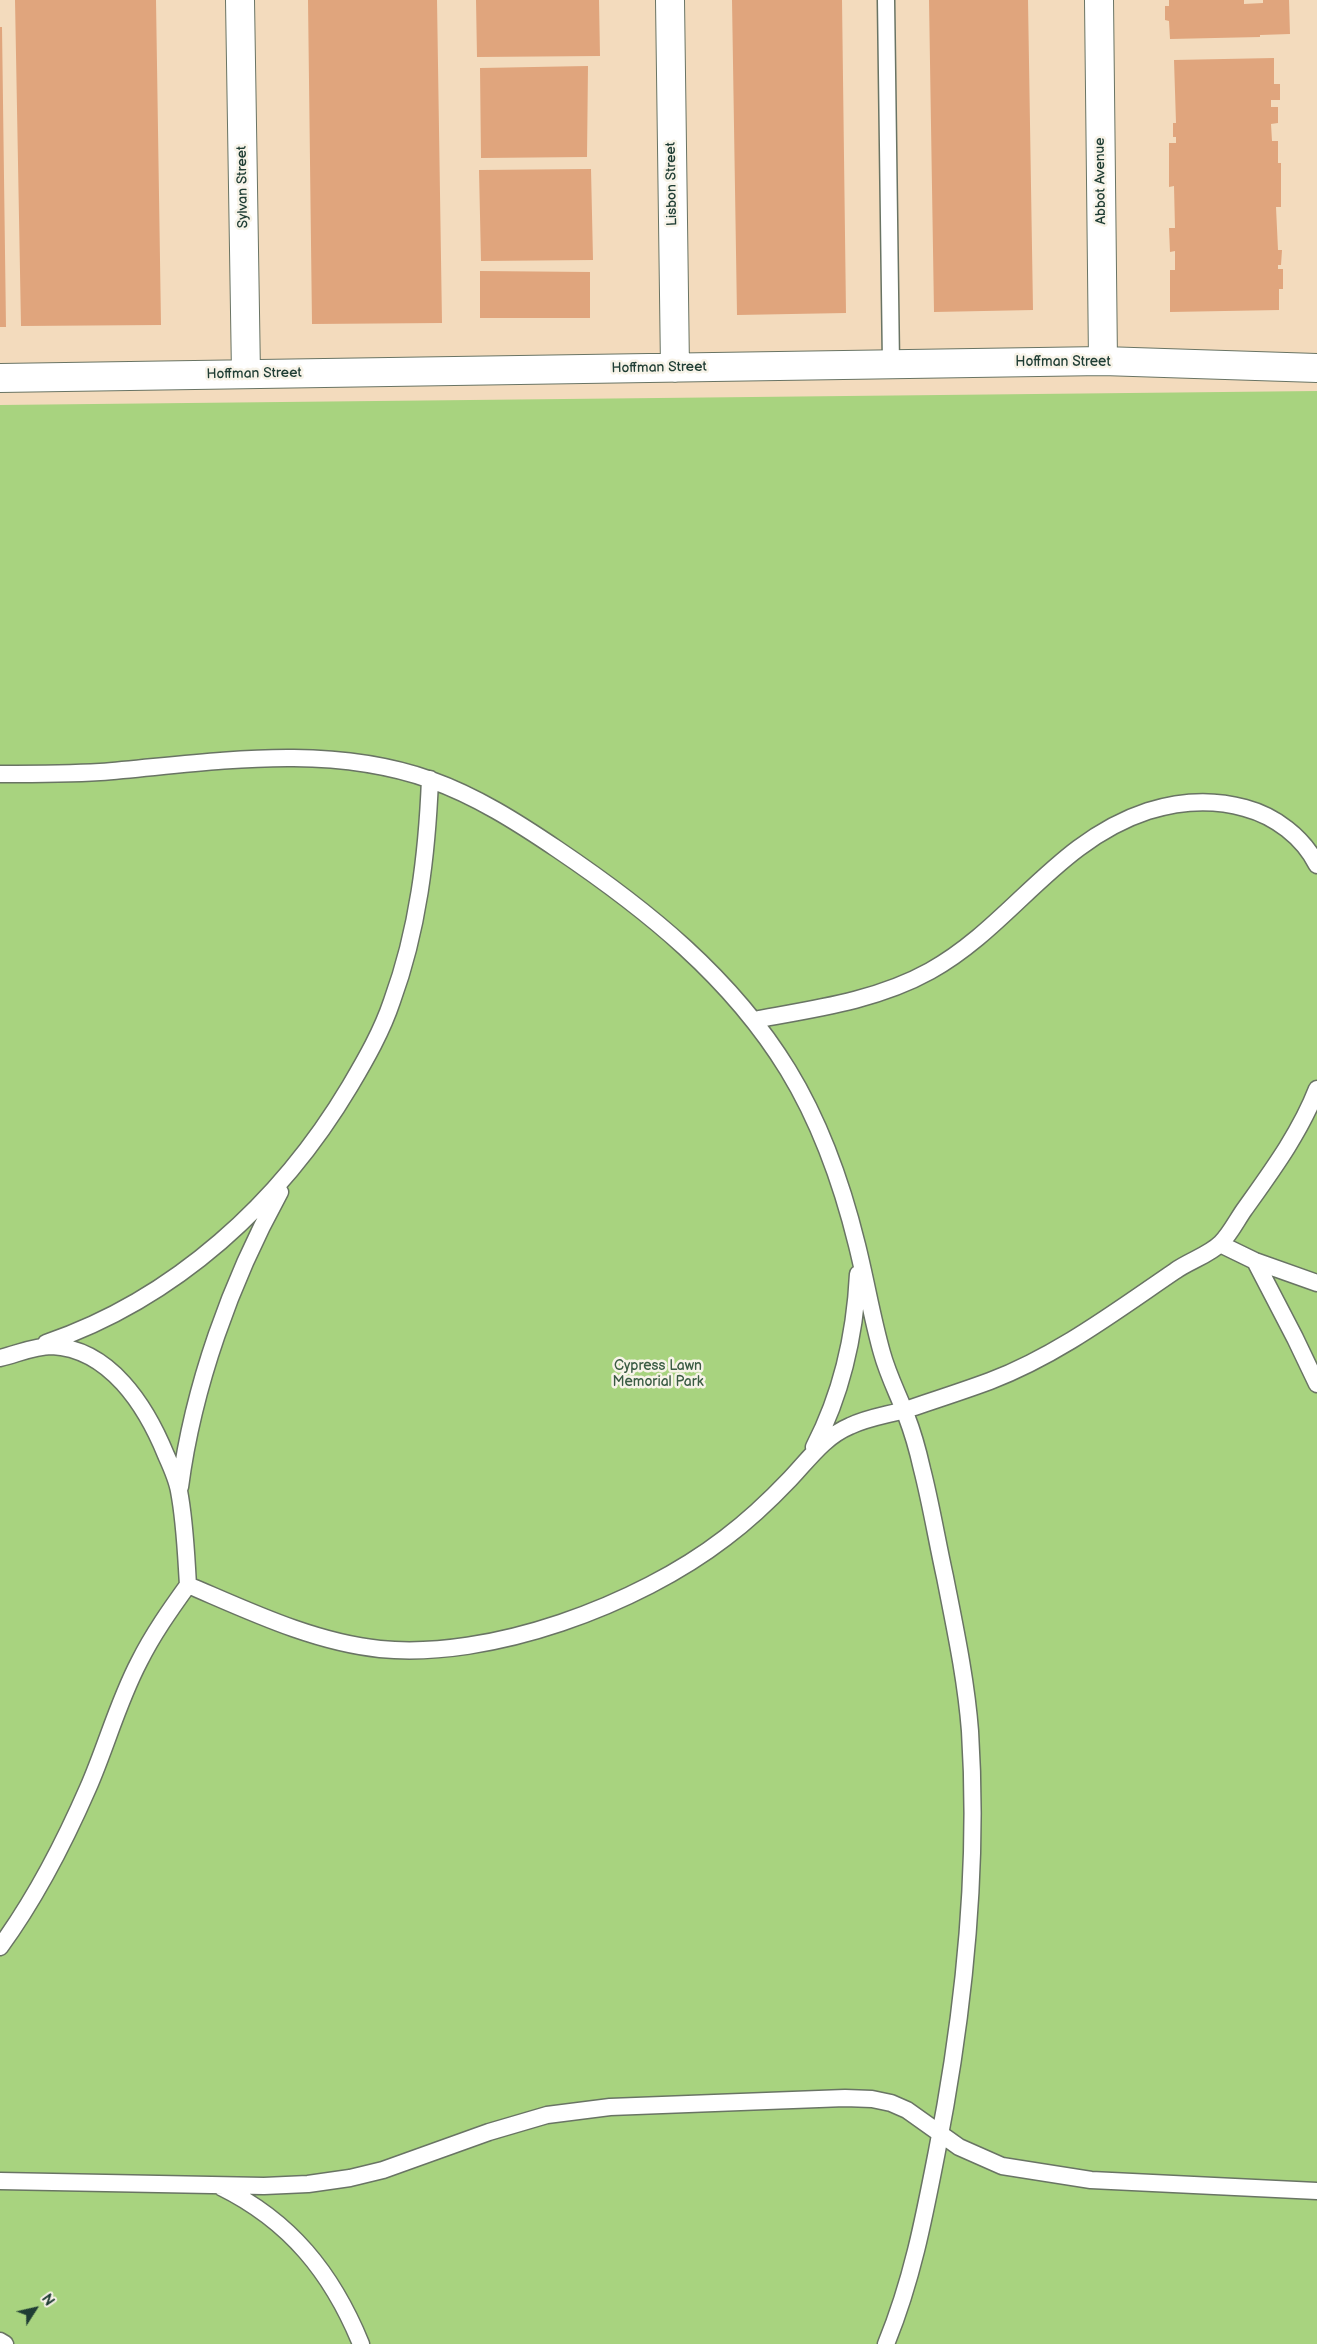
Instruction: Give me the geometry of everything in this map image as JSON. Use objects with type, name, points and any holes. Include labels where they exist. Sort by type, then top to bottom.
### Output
[{"type":"street","name":"Sylvan Street","points":[[240,0],[246,374]]},
{"type":"street","name":"Lisbon Street","points":[[670,0],[675,368]]},
{"type":"street","name":"Abbot Avenue","points":[[1099,0],[1103,361]]},
{"type":"street","name":"Hoffman Street","points":[[0,378],[1103,361],[1317,368]]},
{"type":"lane","points":[[886,0],[891,364]]},
{"type":"lane","points":[[0,774],[93,772],[176,763],[260,757],[370,765],[401,770],[430,779],[455,789],[500,812],[624,895],[677,938],[730,992],[786,1066],[819,1128],[832,1161],[856,1243],[882,1355],[904,1410],[922,1470],[955,1627],[970,1728],[971,1824],[967,1941],[955,2050],[912,2274],[886,2344]]},
{"type":"lane","points":[[0,1358],[89,1327],[119,1312],[171,1280],[241,1223],[262,1203],[300,1160],[320,1133],[358,1072],[392,1003],[410,942],[419,898],[428,824],[430,779]]},
{"type":"lane","points":[[753,1020],[846,1002],[905,984],[959,952],[1062,860],[1088,840],[1112,825],[1161,807],[1184,802],[1206,802],[1228,803],[1253,810],[1278,822],[1297,837],[1317,865]]},
{"type":"lane","points":[[188,1585],[275,1621],[345,1643],[378,1649],[442,1649],[489,1642],[574,1617],[671,1574],[724,1539],[749,1519],[825,1441],[845,1428],[866,1418],[904,1410],[992,1380],[1062,1347],[1179,1268],[1220,1244],[1276,1166],[1296,1132],[1317,1089]]},
{"type":"lane","points":[[0,1947],[44,1875],[79,1807],[138,1663],[154,1634],[188,1585],[179,1490],[188,1435],[196,1404],[232,1296],[270,1209],[300,1160]]},
{"type":"lane","points":[[808,1458],[835,1402],[844,1373],[856,1304],[856,1243]]},
{"type":"lane","points":[[1220,1244],[1254,1261],[1317,1283]]},
{"type":"lane","points":[[1254,1261],[1296,1338],[1317,1384]]},
{"type":"lane","points":[[33,1348],[49,1346],[79,1351],[114,1374],[136,1399],[152,1425],[179,1490]]},
{"type":"lane","points":[[0,2181],[264,2186],[350,2178],[384,2170],[516,2124],[547,2116],[610,2107],[845,2098],[872,2099],[891,2103],[907,2110],[940,2134],[980,2157],[1002,2166],[1047,2174],[1119,2181],[1317,2191],[1317,2184]]},
{"type":"lane","points":[[217,2185],[262,2210],[301,2245],[336,2292],[361,2344]]},
{"type":"lane","points":[[0,2341],[5,2344]]},
{"type":"green space","name":"Cypress Lawn Memorial Park","points":[[1317,391],[1317,2344],[0,2344],[0,405]]},
{"type":"building","points":[[15,0],[156,0],[161,325],[21,326]]},
{"type":"building","points":[[308,0],[437,0],[442,323],[312,324]]},
{"type":"building","points":[[476,0],[599,0],[600,56],[477,57]]},
{"type":"building","points":[[732,0],[842,0],[846,313],[737,315]]},
{"type":"building","points":[[929,0],[1028,0],[1033,310],[934,312]]},
{"type":"building","points":[[1169,0],[1244,0],[1244,4],[1263,3],[1263,0],[1289,0],[1290,34],[1260,35],[1260,37],[1170,39],[1169,21],[1165,20],[1165,6],[1169,6]]},
{"type":"building","points":[[0,27],[2,27],[6,327],[0,327]]},
{"type":"building","points":[[1274,58],[1274,84],[1280,84],[1280,100],[1271,100],[1271,107],[1278,107],[1278,123],[1271,124],[1272,141],[1278,141],[1278,163],[1281,163],[1281,207],[1276,207],[1278,250],[1282,250],[1281,265],[1278,265],[1278,269],[1283,269],[1283,289],[1279,289],[1279,310],[1170,312],[1170,270],[1175,270],[1175,251],[1170,252],[1169,228],[1175,228],[1174,186],[1169,187],[1169,143],[1176,143],[1176,137],[1173,137],[1173,123],[1176,123],[1174,60]]},
{"type":"building","points":[[588,66],[587,157],[481,158],[480,68]]},
{"type":"building","points":[[591,169],[593,260],[481,261],[479,170]]},
{"type":"building","points":[[480,271],[590,272],[590,318],[480,318]]}]
